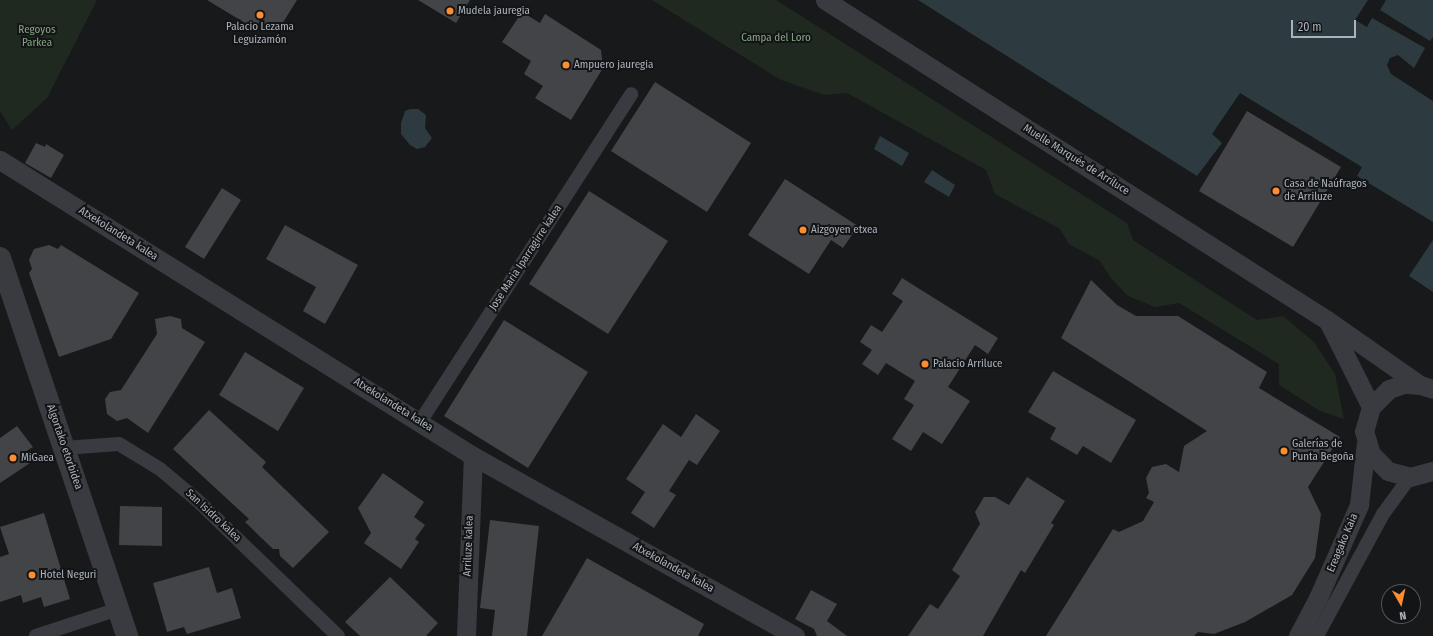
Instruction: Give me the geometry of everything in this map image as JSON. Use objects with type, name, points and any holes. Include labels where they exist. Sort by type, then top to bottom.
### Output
[{"type":"street","name":"Muelle Marqués de Arriluce","points":[[825,0],[1327,320],[1426,387]]},
{"type":"street","name":"Jose Maria Iparragirre kalea","points":[[420,422],[631,94]]},
{"type":"street","name":"Atxekolandeta kalea","points":[[0,160],[473,456],[795,636]]},
{"type":"street","name":"Algortako etorbidea","points":[[0,258],[127,636]]},
{"type":"street","points":[[1327,320],[1371,406],[1389,389],[1404,384],[1426,387]]},
{"type":"street","name":"Ereagako Kaia","points":[[1298,636],[1318,598],[1359,505],[1366,443],[1366,418],[1371,406]]},
{"type":"street","points":[[1366,443],[1371,454],[1384,468],[1399,475],[1410,477],[1433,471]]},
{"type":"street","name":"San Isidro kalea","points":[[64,448],[119,444],[160,469],[197,500],[338,636]]},
{"type":"street","name":"Arriluze kalea","points":[[466,636],[473,456]]},
{"type":"street","name":"Ereagako Kaia","points":[[1317,636],[1383,514],[1410,477]]},
{"type":"street","points":[[36,636],[118,609]]},
{"type":"green space","name":"Regoyos Parkea","points":[[0,0],[97,0],[47,98],[12,130],[0,111]]},
{"type":"green space","name":"Campa del Loro","points":[[652,0],[776,0],[1127,223],[1133,240],[1257,320],[1283,316],[1314,342],[1335,374],[1344,419],[1320,411],[1279,385],[1279,364],[1179,303],[1155,307],[1128,296],[1111,278],[1100,261],[1069,244],[1060,229],[995,194],[986,170],[847,93],[825,95],[781,80]]},
{"type":"shaded area","points":[[918,0],[1368,0],[1355,20],[1367,27],[1372,18],[1425,48],[1414,68],[1398,55],[1390,58],[1387,65],[1391,74],[1433,101],[1433,222],[1357,176],[1362,167],[1240,93],[1212,134],[1222,143],[1197,176]]},
{"type":"shaded area","points":[[1386,0],[1433,0],[1433,37],[1430,41],[1380,10]]},
{"type":"shaded area","points":[[410,109],[418,109],[426,115],[425,128],[432,138],[425,147],[417,149],[410,145],[401,134],[401,123],[405,111]]},
{"type":"shaded area","points":[[880,136],[909,153],[902,166],[874,149]]},
{"type":"shaded area","points":[[932,170],[955,185],[949,197],[924,182]]},
{"type":"shaded area","points":[[1433,240],[1433,292],[1409,276]]},
{"type":"building","name":"Palacio Lezama Leguizamón","points":[[207,0],[297,0],[277,32],[260,21],[255,29]]},
{"type":"building","name":"Mudela jauregia","points":[[418,0],[470,0],[456,23]]},
{"type":"building","name":"Ampuero jauregia","points":[[522,12],[540,23],[545,14],[601,50],[603,68],[571,120],[535,98],[543,86],[524,74],[531,61],[502,42]]},
{"type":"building","points":[[655,82],[751,143],[707,212],[611,151]]},
{"type":"building","points":[[1247,111],[1341,167],[1293,247],[1199,191]]},
{"type":"building","points":[[36,143],[45,147],[46,144],[64,155],[51,178],[25,163]]},
{"type":"building","name":"Aizgoyen etxea","points":[[785,179],[858,226],[843,248],[831,240],[809,274],[748,235]]},
{"type":"building","points":[[222,188],[241,200],[204,259],[185,247]]},
{"type":"building","points":[[589,191],[668,241],[608,334],[529,284]]},
{"type":"building","points":[[285,225],[358,265],[325,324],[303,311],[316,287],[266,259]]},
{"type":"building","points":[[49,245],[58,249],[61,245],[139,293],[111,339],[59,357],[29,273],[32,269],[29,260],[34,249]]},
{"type":"building","name":"Palacio Arriluce","points":[[902,278],[998,338],[988,354],[975,345],[948,387],[970,401],[942,444],[923,432],[911,451],[892,439],[914,405],[904,399],[915,381],[886,363],[878,375],[862,364],[872,350],[860,342],[871,325],[882,332],[903,301],[892,294]]},
{"type":"building","name":"Galerías de Punta Begoña","points":[[1091,280],[1117,305],[1136,316],[1178,316],[1267,372],[1259,388],[1340,437],[1308,487],[1321,514],[1315,558],[1292,595],[1245,622],[1214,634],[1198,632],[1194,636],[1046,636],[1113,529],[1119,532],[1143,521],[1154,502],[1146,498],[1149,493],[1146,478],[1152,467],[1166,464],[1179,472],[1184,446],[1207,431],[1061,338]]},
{"type":"building","points":[[170,316],[181,319],[182,328],[205,342],[148,433],[127,418],[117,421],[107,414],[105,399],[110,392],[121,390],[157,334],[155,319]]},
{"type":"building","points":[[504,320],[588,372],[528,468],[444,416]]},
{"type":"building","points":[[245,352],[304,388],[278,431],[219,395]]},
{"type":"building","points":[[1053,371],[1136,420],[1111,463],[1083,446],[1077,455],[1050,439],[1056,428],[1028,412]]},
{"type":"building","points":[[209,410],[266,462],[262,467],[329,532],[293,568],[280,556],[279,549],[273,549],[245,522],[249,519],[173,449]]},
{"type":"building","points":[[696,414],[720,431],[697,465],[689,460],[669,491],[676,495],[654,528],[631,513],[645,492],[626,479],[663,424],[681,437]]},
{"type":"building","name":"MiGaea","points":[[17,426],[33,447],[23,453],[30,463],[0,483],[0,438]]},
{"type":"building","points":[[383,473],[424,502],[414,517],[425,525],[415,539],[419,542],[401,569],[364,543],[371,533],[358,508]]},
{"type":"building","points":[[1027,477],[1065,501],[1051,523],[1054,525],[1025,573],[1021,570],[983,636],[908,636],[930,604],[938,609],[960,576],[952,570],[980,524],[975,512],[984,497],[995,497],[1009,505]]},
{"type":"building","points":[[120,506],[162,507],[162,546],[119,545]]},
{"type":"building","name":"Hotel Neguri","points":[[44,513],[70,599],[44,607],[41,597],[23,603],[21,595],[0,602],[0,557],[9,554],[0,527]]},
{"type":"building","points":[[490,520],[539,526],[527,636],[492,636],[495,610],[480,608]]},
{"type":"building","points":[[587,558],[704,624],[698,636],[542,636]]},
{"type":"building","points":[[209,567],[217,593],[232,588],[241,618],[187,634],[184,627],[167,632],[153,583]]},
{"type":"building","points":[[390,577],[438,623],[426,636],[360,636],[345,622]]},
{"type":"building","points":[[811,590],[837,604],[827,621],[847,636],[817,636],[814,629],[795,619]]},
{"type":"place","name":"Mudela jauregia","points":[[450,11]]},
{"type":"place","name":"Palacio Lezama Leguizamón","points":[[260,15]]},
{"type":"place","name":"Ampuero jauregia","points":[[566,65]]},
{"type":"place","name":"Casa de Naúfragos de Arriluze","points":[[1276,191]]},
{"type":"place","name":"Aizgoyen etxea","points":[[803,230]]},
{"type":"place","name":"Palacio Arriluce","points":[[925,364]]},
{"type":"place","name":"Galerías de Punta Begoña","points":[[1284,451]]},
{"type":"place","name":"MiGaea","points":[[13,458]]},
{"type":"place","name":"Hotel Neguri","points":[[32,575]]}]
